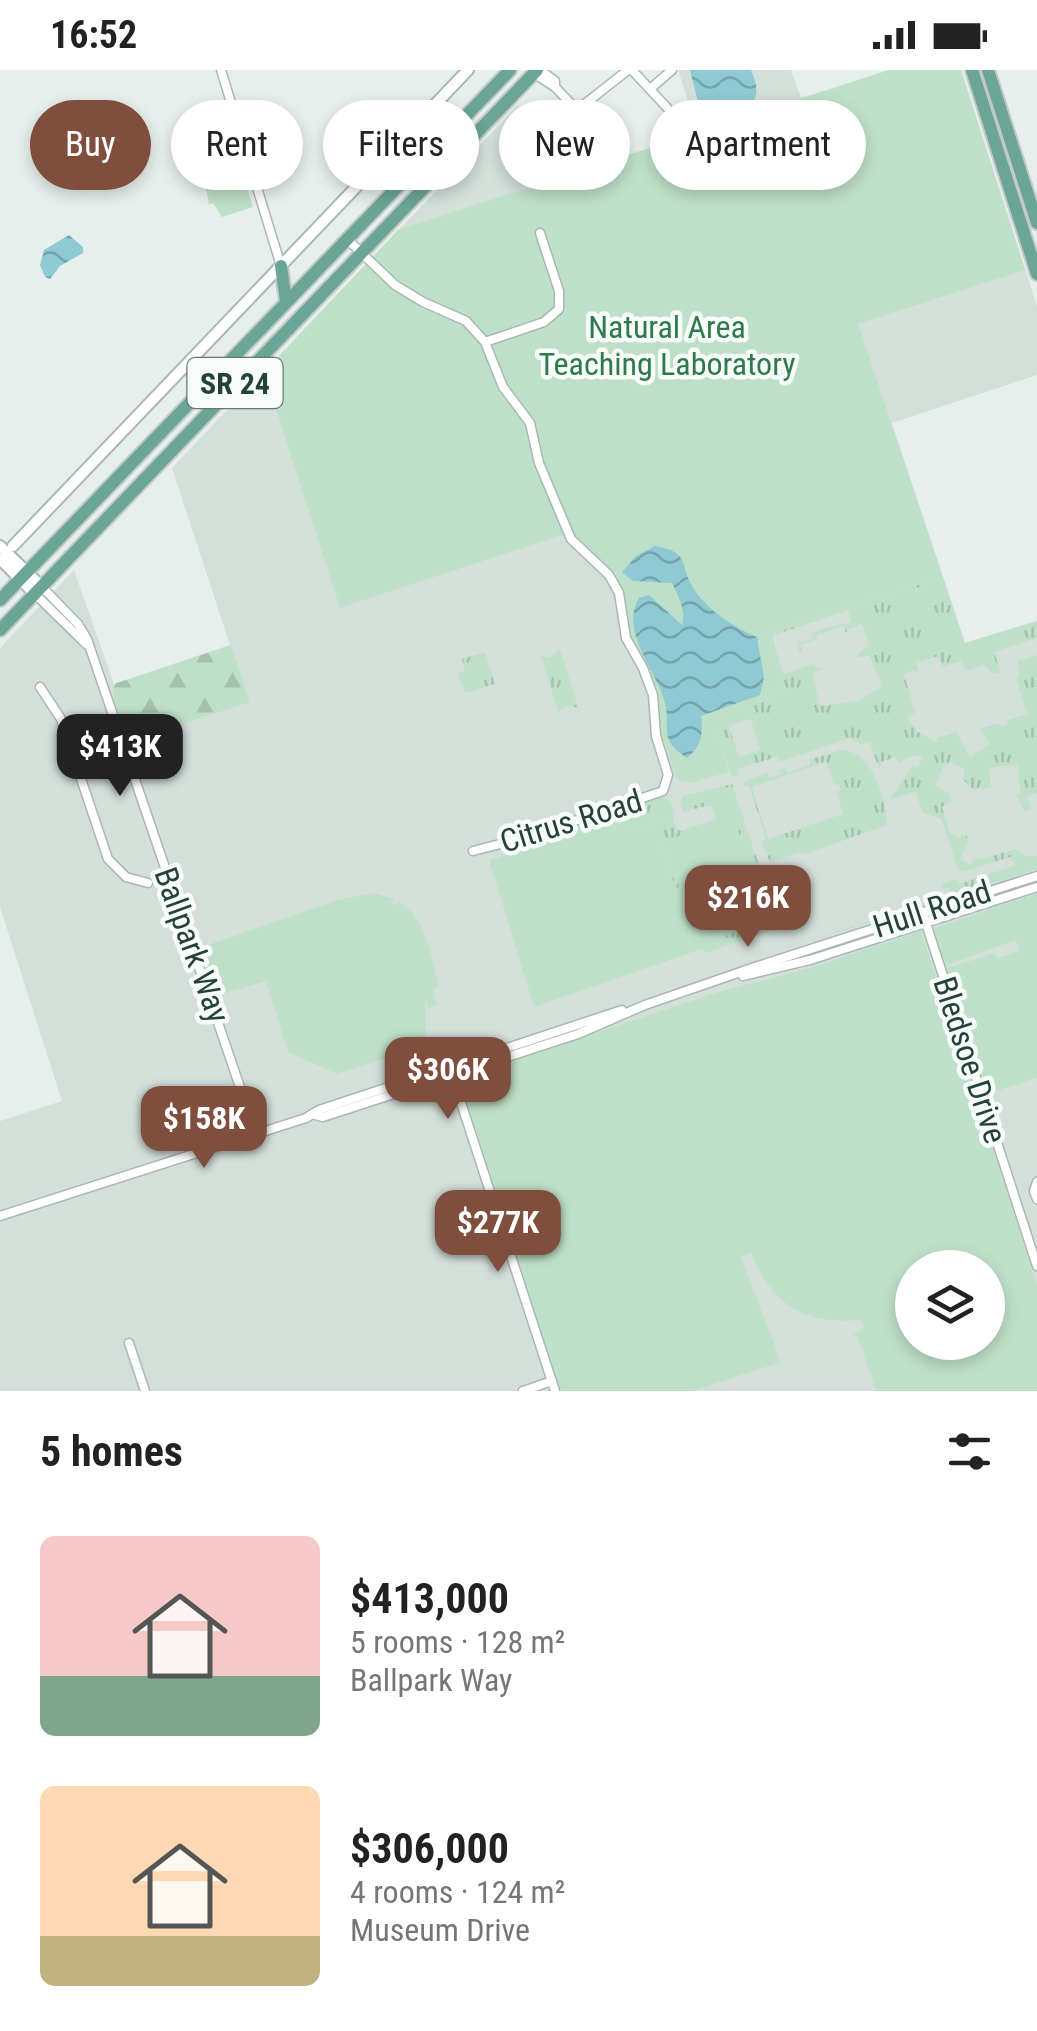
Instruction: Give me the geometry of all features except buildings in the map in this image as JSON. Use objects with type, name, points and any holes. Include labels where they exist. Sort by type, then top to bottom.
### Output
[{"type":"main road","name":"SR 24","points":[[479,101],[510,70]]},
{"type":"main road","name":"SR 24","points":[[479,129],[538,70]]},
{"type":"main road","points":[[972,70],[1037,274]]},
{"type":"main road","points":[[984,70],[1037,223]]},
{"type":"main road","name":"SR 24","points":[[0,600],[392,190]]},
{"type":"main road","name":"SR 24","points":[[0,630],[420,190]]},
{"type":"main road","points":[[281,266],[286,300]]},
{"type":"main road","points":[[151,443],[154,467]]},
{"type":"street","points":[[221,70],[281,266]]},
{"type":"street","points":[[0,546],[13,546],[468,70]]},
{"type":"street","points":[[538,70],[538,75],[577,110],[630,70],[661,100]]},
{"type":"street","points":[[650,89],[672,70]]},
{"type":"street","points":[[346,238],[395,285],[466,322],[485,342],[544,322],[558,312],[560,290],[540,233]]},
{"type":"street","name":"Citrus Road","points":[[473,851],[657,795],[667,787],[668,775],[656,735],[653,695],[625,635],[619,593],[607,573],[574,544],[540,466],[531,426],[503,387],[485,342]]},
{"type":"street","points":[[0,546],[24,576]]},
{"type":"street","points":[[13,546],[15,560]]},
{"type":"street","points":[[0,559],[38,590]]},
{"type":"street","name":"Ballpark Way","points":[[38,590],[78,624],[87,639],[256,1134]]},
{"type":"street","points":[[40,688],[57,709],[108,860],[126,877],[148,882]]},
{"type":"street","points":[[76,764],[122,749]]},
{"type":"street","name":"Hull Road","points":[[0,1216],[578,1034],[645,1005],[1037,876]]},
{"type":"street","name":"Hull Road","points":[[714,982],[810,960],[1037,886]]},
{"type":"street","name":"Bledsoe Drive","points":[[922,912],[1037,1266]]},
{"type":"street","points":[[451,1071],[554,1386],[522,1391]]},
{"type":"street","points":[[1037,1182],[1037,1199]]},
{"type":"street","points":[[129,1343],[145,1391]]},
{"type":"shaded area","points":[[678,70],[791,70],[801,98],[889,70],[961,70],[1037,306],[1037,375],[892,423],[965,643],[1037,621],[1037,1391],[0,1391],[0,1121],[62,1101],[0,907],[0,648],[74,570],[114,684],[230,645],[172,468],[437,190],[479,190],[479,146],[499,125],[499,190],[630,190],[630,154],[650,148],[650,190],[866,190],[866,100],[688,100]]},
{"type":"green space","name":"Natural Area Teaching Laboratory","points":[[889,70],[961,70],[1025,270],[858,324],[943,577],[767,633],[786,692],[712,716],[729,772],[691,783],[678,780],[661,736],[655,689],[629,636],[622,592],[614,576],[581,547],[571,532],[340,608],[264,372],[398,230],[521,190],[630,190],[630,154],[650,148],[650,190],[866,190],[866,100],[797,100]]},
{"type":"green space","points":[[206,190],[248,190],[253,207],[222,217],[213,203],[209,204]]},
{"type":"green space","points":[[943,577],[965,643],[1037,621],[1037,638],[994,652],[1001,672],[993,674],[984,665],[965,671],[961,661],[942,667],[938,656],[917,663],[919,674],[914,670],[904,674],[915,714],[907,717],[918,732],[937,743],[937,738],[956,732],[970,757],[990,744],[980,729],[1007,724],[1007,720],[1027,714],[1016,678],[1018,661],[1037,655],[1037,793],[1027,797],[1031,810],[1025,812],[1016,794],[1021,793],[1017,764],[989,768],[991,787],[973,790],[963,779],[964,769],[950,762],[943,766],[935,786],[950,794],[951,802],[942,807],[950,833],[959,839],[962,834],[967,836],[960,859],[970,865],[974,858],[979,860],[1016,849],[1027,856],[1037,856],[1037,869],[788,948],[950,894],[949,888],[943,889],[941,884],[956,879],[959,884],[1016,865],[1010,857],[962,872],[941,819],[923,813],[915,792],[889,800],[913,766],[918,768],[923,756],[909,756],[899,763],[896,757],[881,762],[879,769],[870,743],[860,744],[850,738],[779,762],[777,757],[737,769],[738,775],[732,777],[711,716],[786,692],[767,633]],"holes":[[[848,610],[851,622],[813,632],[812,639],[800,642],[796,638],[799,652],[803,652],[800,645],[817,639],[817,635],[843,626],[846,633],[862,624],[869,645],[857,655],[869,655],[882,686],[858,701],[820,706],[813,673],[823,668],[814,664],[783,674],[772,636]],[[748,719],[760,750],[739,757],[729,726]]]},
{"type":"green space","points":[[231,645],[250,702],[131,741],[126,739],[113,700],[114,684]]},
{"type":"green space","points":[[560,649],[578,707],[564,707],[558,713],[541,655],[549,658]]},
{"type":"green space","points":[[485,652],[495,684],[465,693],[458,673],[465,670],[462,659]]},
{"type":"green space","points":[[840,750],[861,758],[880,789],[887,825],[770,862],[761,843],[766,838],[749,786],[743,782],[810,765],[809,760]],"holes":[[[826,762],[834,785],[839,784],[841,790],[836,792],[843,814],[768,839],[752,787]]]},
{"type":"green space","points":[[732,784],[780,928],[705,953],[703,949],[696,951],[658,837],[663,827],[674,823],[680,831],[716,819],[711,805],[683,812],[680,802],[683,796]]},
{"type":"green space","points":[[661,797],[670,800],[673,818],[629,832],[624,818],[562,838],[559,830]]},
{"type":"green space","points":[[624,818],[629,832],[673,818],[674,823],[663,827],[663,836],[659,838],[696,951],[534,1007],[489,860]]},
{"type":"green space","points":[[734,818],[768,922],[698,945],[664,841]]},
{"type":"green space","points":[[374,893],[394,899],[395,906],[398,901],[422,928],[439,987],[433,990],[437,1005],[429,1008],[425,1000],[426,1045],[337,1074],[288,1052],[266,981],[219,995],[202,947],[337,900]]},
{"type":"green space","points":[[1037,893],[1037,1078],[987,1094],[947,968],[995,953],[997,958],[1020,951],[1016,940],[944,966],[933,929]]},
{"type":"green space","points":[[921,931],[1037,1284],[1037,1391],[876,1391],[858,1337],[853,1335],[864,1327],[861,1320],[823,1319],[793,1308],[769,1287],[751,1253],[741,1257],[781,1362],[693,1391],[560,1391],[461,1084],[462,1077],[718,992],[817,966]]},
{"type":"water","points":[[690,70],[751,70],[756,88],[754,100],[698,100]]},
{"type":"water","points":[[69,235],[83,247],[83,253],[60,266],[50,279],[45,277],[40,265],[44,250]]},
{"type":"water","points":[[655,546],[679,556],[694,589],[714,611],[757,637],[764,677],[760,695],[701,716],[700,739],[687,758],[672,745],[667,734],[665,703],[634,624],[639,598],[649,595],[682,625],[681,604],[672,583],[633,581],[622,572],[636,556]]}]
